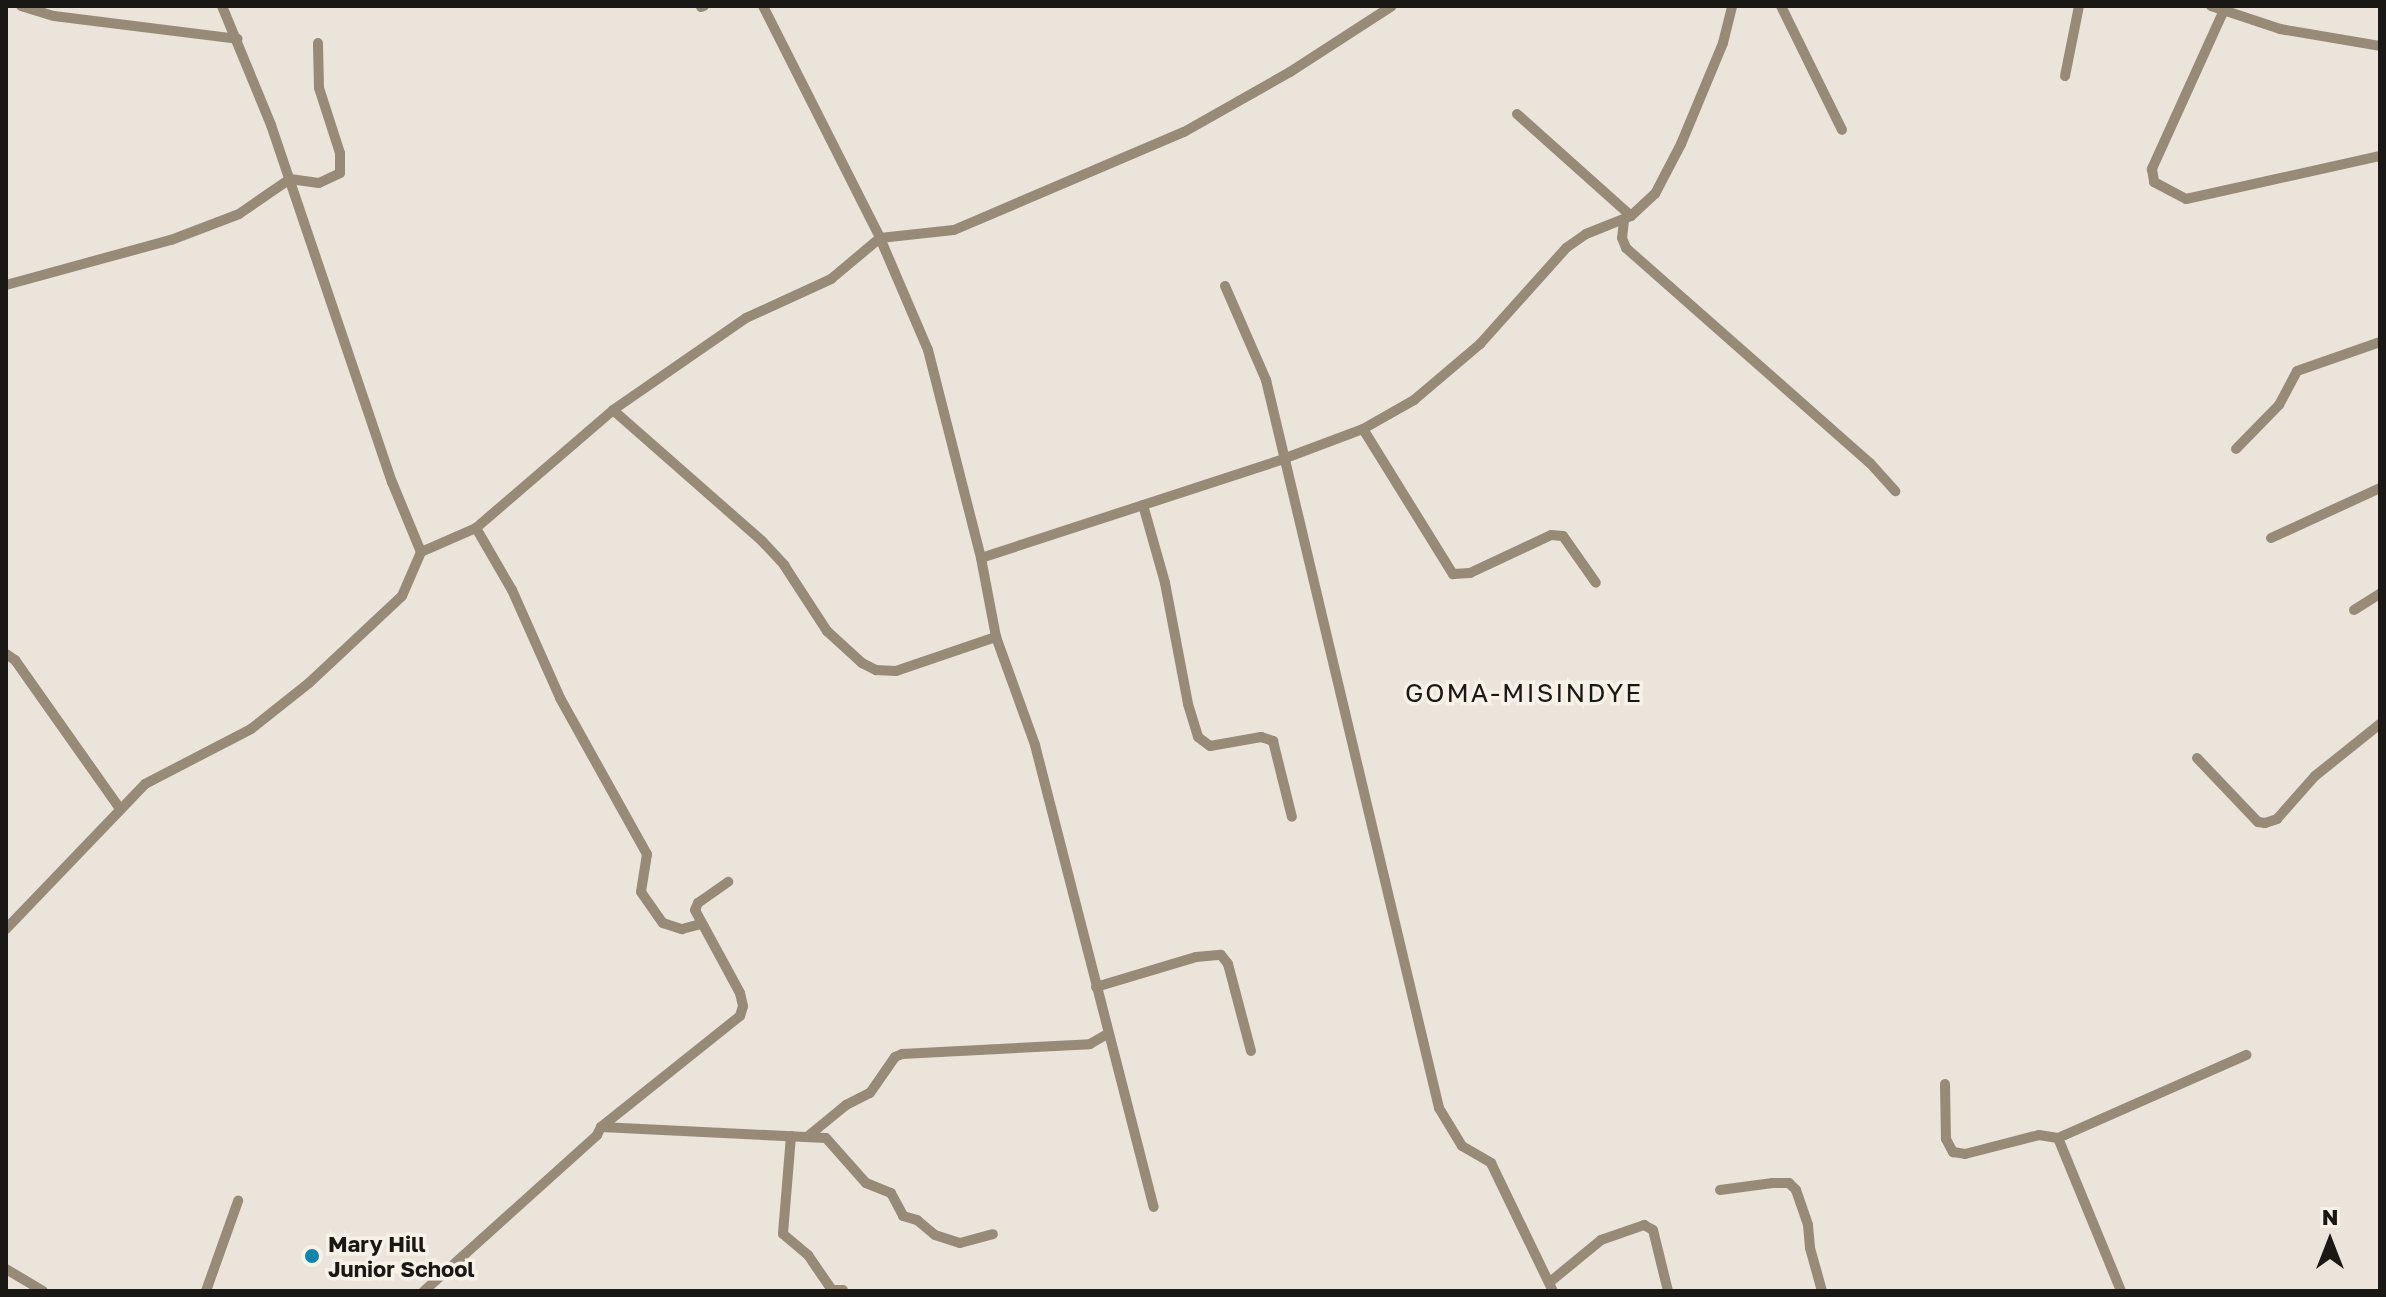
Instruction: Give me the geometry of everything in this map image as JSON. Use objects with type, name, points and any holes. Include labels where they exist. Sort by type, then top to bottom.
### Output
[{"type":"street","points":[[21,6],[54,16],[238,39]]},
{"type":"street","points":[[222,6],[238,39],[290,179],[392,482],[421,552]]},
{"type":"street","points":[[763,6],[880,238],[928,350],[981,558],[996,637],[1035,745],[1154,1207]]},
{"type":"street","points":[[6,929],[145,784],[251,729],[309,683],[402,596],[421,552],[476,528],[613,410],[746,318],[831,279],[880,238],[954,230],[1184,132],[1290,72],[1392,6]]},
{"type":"street","points":[[981,558],[1283,459],[1363,429],[1414,400],[1480,344],[1566,248],[1586,234],[1628,218],[1655,194],[1681,144],[1723,43],[1732,6]]},
{"type":"street","points":[[1781,6],[1842,130]]},
{"type":"street","points":[[2065,76],[2079,6]]},
{"type":"street","points":[[2211,6],[2280,29],[2380,46]]},
{"type":"street","points":[[2224,10],[2152,169],[2154,182],[2186,199],[2380,156]]},
{"type":"street","points":[[6,285],[171,240],[239,214],[290,179],[319,183],[342,169],[340,153],[319,88],[318,43]]},
{"type":"street","points":[[1517,114],[1628,218]]},
{"type":"street","points":[[1628,218],[1622,238],[1626,248],[1870,463],[1895,491]]},
{"type":"street","points":[[1225,286],[1266,380],[1346,705],[1439,1108],[1462,1146],[1491,1163],[1538,1267],[1551,1287],[1601,1240],[1644,1225],[1653,1230],[1668,1291]]},
{"type":"street","points":[[2236,449],[2279,405],[2297,371],[2380,342]]},
{"type":"street","points":[[613,410],[762,541],[784,565],[827,631],[862,663],[876,670],[896,671],[996,637]]},
{"type":"street","points":[[1363,429],[1453,574],[1470,573],[1551,535],[1563,536],[1596,583]]},
{"type":"street","points":[[2271,538],[2380,488]]},
{"type":"street","points":[[1143,505],[1165,583],[1188,704],[1198,737],[1210,746],[1261,737],[1273,741],[1292,817]]},
{"type":"street","points":[[476,528],[512,590],[560,698],[647,854],[641,892],[663,923],[682,929],[701,924]]},
{"type":"street","points":[[2354,610],[2380,594]]},
{"type":"street","points":[[6,654],[15,660],[120,809]]},
{"type":"street","points":[[2197,758],[2258,822],[2265,823],[2277,819],[2315,776],[2380,724]]},
{"type":"street","points":[[424,1291],[597,1135],[601,1127],[743,1011],[740,993],[695,910],[698,903],[728,882]]},
{"type":"street","points":[[1096,987],[1196,957],[1221,955],[1228,964],[1251,1051]]},
{"type":"street","points":[[806,1137],[846,1105],[870,1093],[895,1057],[902,1054],[1077,1045],[1099,1042],[1107,1034]]},
{"type":"street","points":[[1945,1084],[1946,1139],[1953,1152],[1965,1154],[2039,1135],[2058,1138],[2246,1055]]},
{"type":"street","points":[[601,1127],[791,1136],[832,1142],[866,1183],[891,1193],[903,1216],[917,1220],[935,1235],[960,1243],[993,1234]]},
{"type":"street","points":[[791,1136],[783,1234],[808,1255],[832,1290],[843,1290]]},
{"type":"street","points":[[2058,1138],[2121,1291]]},
{"type":"street","points":[[1720,1190],[1789,1183],[1796,1190],[1808,1225],[1810,1248],[1822,1291]]},
{"type":"street","points":[[206,1291],[238,1201]]},
{"type":"street","points":[[6,1269],[43,1291]]},
{"type":"place","name":"Mary Hill Junior School","points":[[312,1256]]},
{"type":"district","name":"GOMA-MISINDYE","points":[[1524,693]]}]
